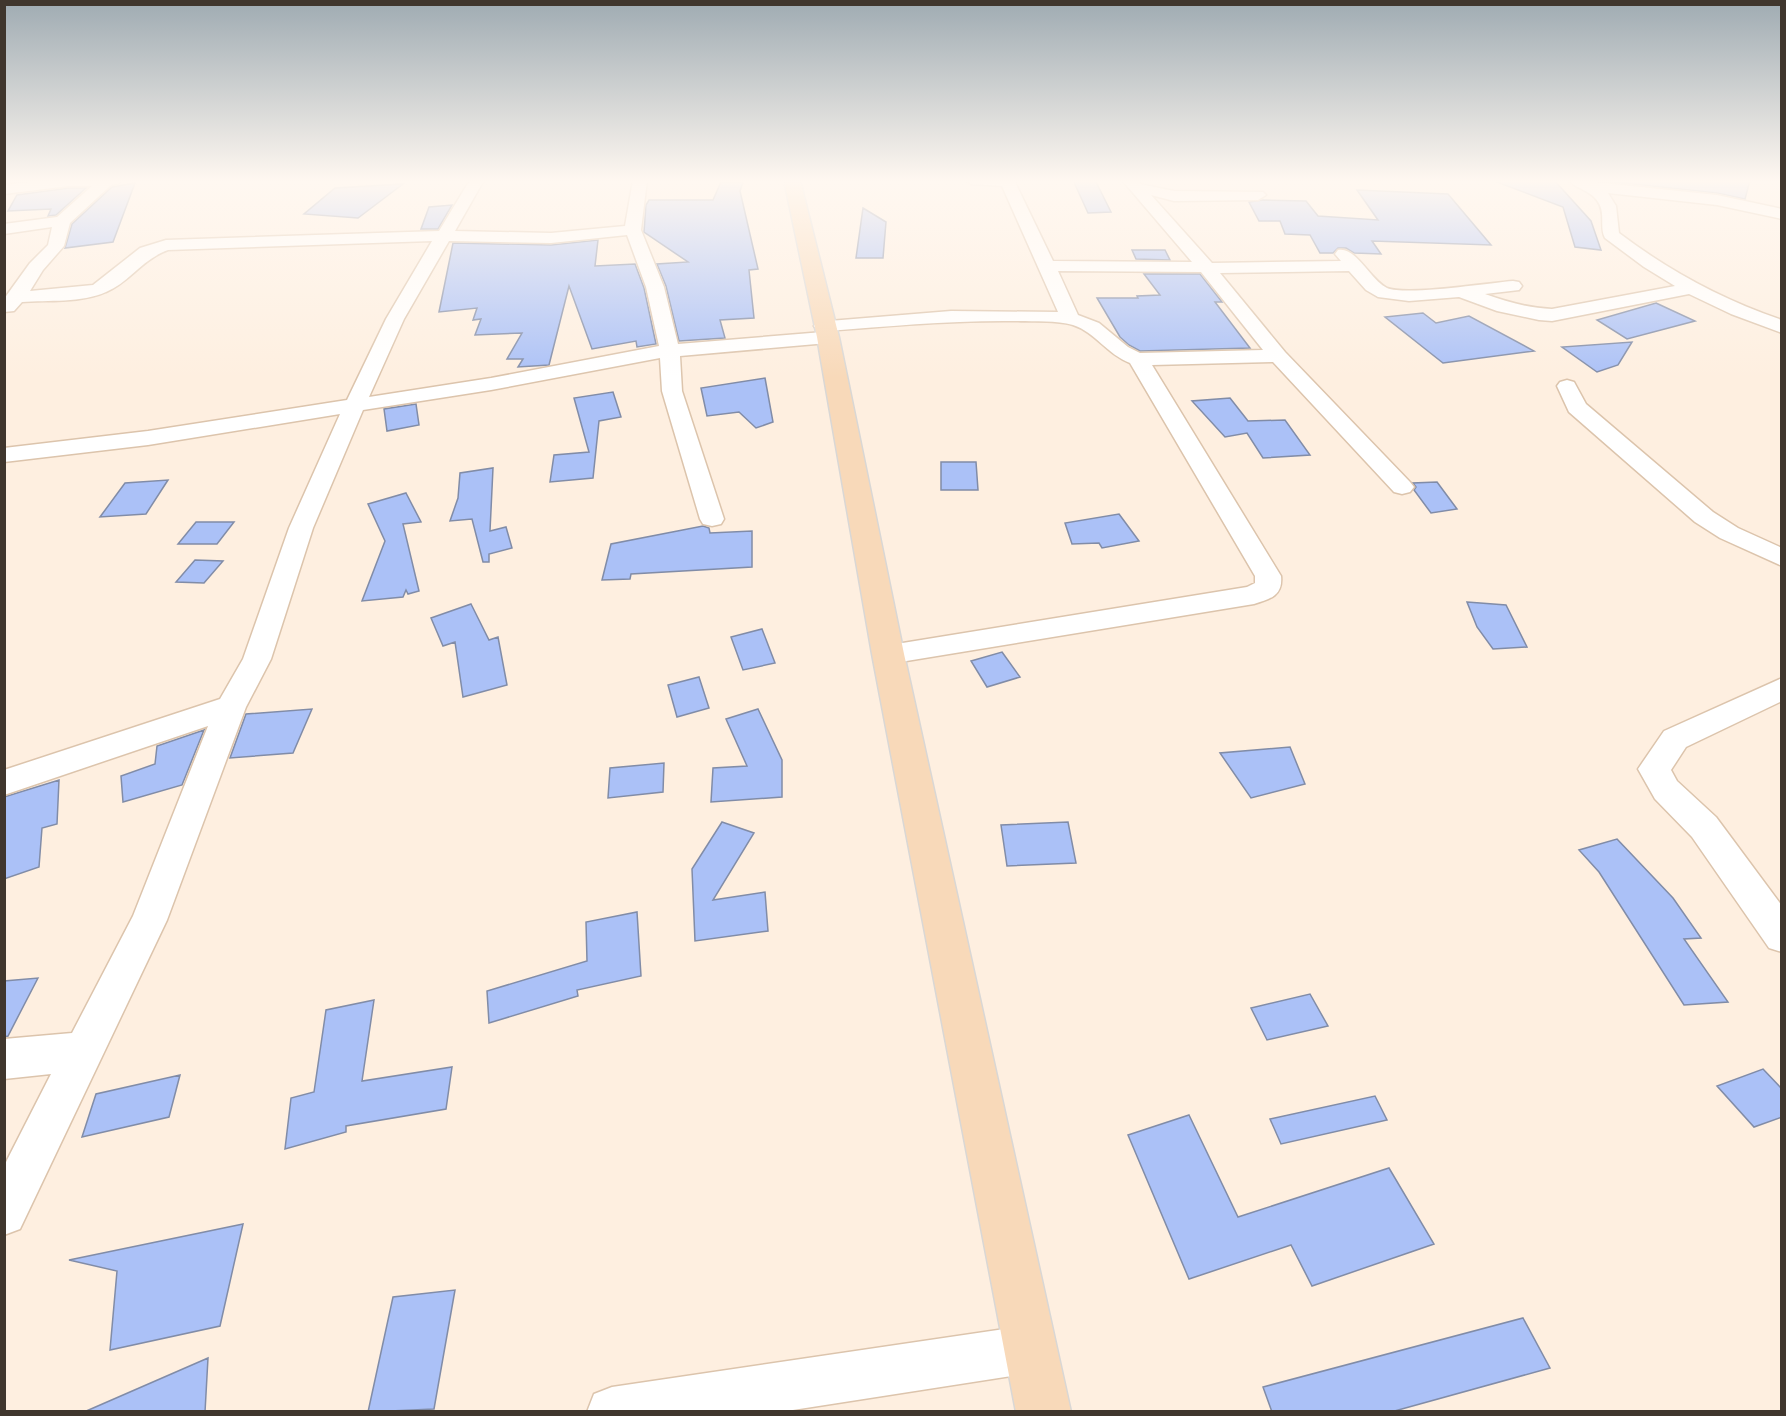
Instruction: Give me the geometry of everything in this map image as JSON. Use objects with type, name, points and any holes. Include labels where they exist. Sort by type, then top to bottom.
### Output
[{"type":"main road","points":[[807,246],[826,331],[888,654],[1044,1412]]},
{"type":"street","points":[[4,309],[17,297],[36,267],[56,246]]},
{"type":"street","points":[[17,297],[99,289],[146,252],[163,246]]},
{"type":"street","points":[[4,1213],[149,920],[231,707],[257,659],[301,528],[395,320],[440,246]]},
{"type":"street","points":[[639,246],[655,287],[670,350],[672,391],[712,519]]},
{"type":"street","points":[[1038,246],[1071,319]]},
{"type":"street","points":[[1188,246],[1278,356],[1402,487]]},
{"type":"street","points":[[1625,246],[1693,288],[1760,320],[1782,327]]},
{"type":"street","points":[[1047,266],[1206,267],[1349,260],[1378,290],[1386,294],[1411,295],[1513,286]]},
{"type":"street","points":[[1458,291],[1504,308],[1534,315],[1552,315],[1693,288]]},
{"type":"street","points":[[4,455],[148,438],[491,384],[670,350],[913,318],[1003,315],[1071,319],[1091,325],[1107,336],[1120,352],[1138,359],[1278,356]]},
{"type":"street","points":[[888,654],[1254,595],[1269,587],[1268,576],[1138,359]]},
{"type":"street","points":[[1568,386],[1577,407],[1704,517],[1729,533],[1782,558]]},
{"type":"street","points":[[1782,688],[1675,739],[1654,769],[1666,789],[1704,827],[1782,936]]},
{"type":"street","points":[[4,783],[231,707]]},
{"type":"street","points":[[4,1059],[82,1052]]},
{"type":"street","points":[[612,1412],[1031,1349]]},
{"type":"building","points":[[452,246],[597,246],[595,266],[635,264],[644,288],[656,344],[637,347],[636,341],[592,349],[569,286],[549,365],[518,367],[523,359],[507,359],[522,333],[475,335],[481,319],[473,320],[477,308],[439,312]]},
{"type":"building","points":[[665,246],[753,246],[758,269],[749,270],[754,318],[720,320],[725,338],[679,341],[666,286],[657,264],[688,262]]},
{"type":"building","points":[[858,246],[884,246],[883,258],[856,258]]},
{"type":"building","points":[[1316,246],[1376,246],[1381,254],[1354,253],[1346,248],[1338,248],[1333,253],[1320,253]]},
{"type":"building","points":[[1600,246],[1601,250],[1575,247]]},
{"type":"building","points":[[1132,250],[1165,250],[1170,260],[1136,259]]},
{"type":"building","points":[[1144,274],[1200,274],[1222,302],[1215,302],[1250,348],[1140,351],[1129,345],[1120,337],[1097,298],[1138,298],[1137,296],[1160,295]]},
{"type":"building","points":[[1656,303],[1695,321],[1627,339],[1597,320]]},
{"type":"building","points":[[1423,313],[1436,323],[1469,316],[1534,351],[1443,363],[1385,317]]},
{"type":"building","points":[[1632,342],[1618,365],[1597,372],[1562,347]]},
{"type":"building","points":[[765,378],[773,422],[756,428],[739,412],[707,416],[701,388]]},
{"type":"building","points":[[613,392],[621,417],[599,421],[593,478],[550,482],[554,455],[589,452],[574,398]]},
{"type":"building","points":[[1230,398],[1248,421],[1285,420],[1310,455],[1263,458],[1247,433],[1225,437],[1192,401]]},
{"type":"building","points":[[416,404],[419,425],[387,431],[384,409]]},
{"type":"building","points":[[941,462],[976,462],[978,490],[941,490]]},
{"type":"building","points":[[493,468],[490,531],[506,527],[512,548],[489,554],[489,562],[483,562],[472,519],[450,521],[458,498],[460,473]]},
{"type":"building","points":[[168,480],[146,514],[100,517],[125,483]]},
{"type":"building","points":[[1437,482],[1457,509],[1431,513],[1414,490],[1416,487],[1413,483]]},
{"type":"building","points":[[406,493],[421,522],[403,524],[419,591],[408,594],[406,590],[403,597],[362,601],[385,541],[368,504]]},
{"type":"building","points":[[1119,514],[1139,541],[1102,548],[1099,543],[1072,544],[1065,523]]},
{"type":"building","points":[[196,522],[234,522],[217,544],[178,544]]},
{"type":"building","points":[[703,526],[709,528],[710,533],[752,531],[752,567],[631,574],[630,579],[602,580],[611,544]]},
{"type":"building","points":[[195,560],[223,561],[204,583],[176,582]]},
{"type":"building","points":[[1467,602],[1506,605],[1527,647],[1493,649],[1477,627]]},
{"type":"building","points":[[471,604],[489,640],[498,637],[507,685],[463,697],[455,642],[443,646],[431,618]]},
{"type":"building","points":[[762,629],[775,663],[743,670],[731,637]]},
{"type":"building","points":[[1002,652],[1020,677],[987,687],[971,661]]},
{"type":"building","points":[[699,677],[709,708],[677,717],[668,685]]},
{"type":"building","points":[[312,709],[293,753],[230,758],[246,714]]},
{"type":"building","points":[[758,709],[782,760],[782,797],[711,802],[713,768],[747,766],[726,719]]},
{"type":"building","points":[[204,730],[182,785],[123,802],[121,776],[155,764],[157,746]]},
{"type":"building","points":[[1290,747],[1305,784],[1251,798],[1220,753]]},
{"type":"building","points":[[664,763],[663,792],[608,798],[610,768]]},
{"type":"building","points":[[59,780],[57,824],[42,828],[39,867],[4,879],[4,797]]},
{"type":"building","points":[[722,822],[754,833],[713,900],[765,892],[768,931],[695,941],[692,869]]},
{"type":"building","points":[[1068,822],[1076,863],[1007,866],[1001,825]]},
{"type":"building","points":[[1617,839],[1673,898],[1701,938],[1684,939],[1728,1002],[1684,1005],[1599,872],[1579,850]]},
{"type":"building","points":[[637,912],[641,976],[577,990],[578,996],[489,1023],[487,991],[587,961],[586,922]]},
{"type":"building","points":[[38,978],[8,1036],[4,1037],[4,981]]},
{"type":"building","points":[[1310,994],[1328,1026],[1267,1040],[1251,1008]]},
{"type":"building","points":[[374,1000],[362,1081],[452,1067],[446,1109],[346,1126],[346,1132],[285,1149],[291,1098],[314,1092],[326,1010]]},
{"type":"building","points":[[1763,1069],[1782,1089],[1782,1117],[1754,1127],[1717,1086]]},
{"type":"building","points":[[180,1075],[169,1117],[82,1137],[96,1094]]},
{"type":"building","points":[[1375,1096],[1387,1120],[1281,1144],[1270,1119]]},
{"type":"building","points":[[1189,1115],[1238,1217],[1389,1168],[1434,1244],[1312,1286],[1291,1245],[1189,1279],[1128,1135]]},
{"type":"building","points":[[243,1224],[220,1326],[110,1350],[117,1271],[69,1260]]},
{"type":"building","points":[[455,1290],[434,1409],[368,1412],[393,1297]]},
{"type":"building","points":[[1523,1318],[1550,1368],[1391,1412],[1272,1412],[1263,1387]]},
{"type":"building","points":[[208,1358],[205,1412],[84,1412]]}]
